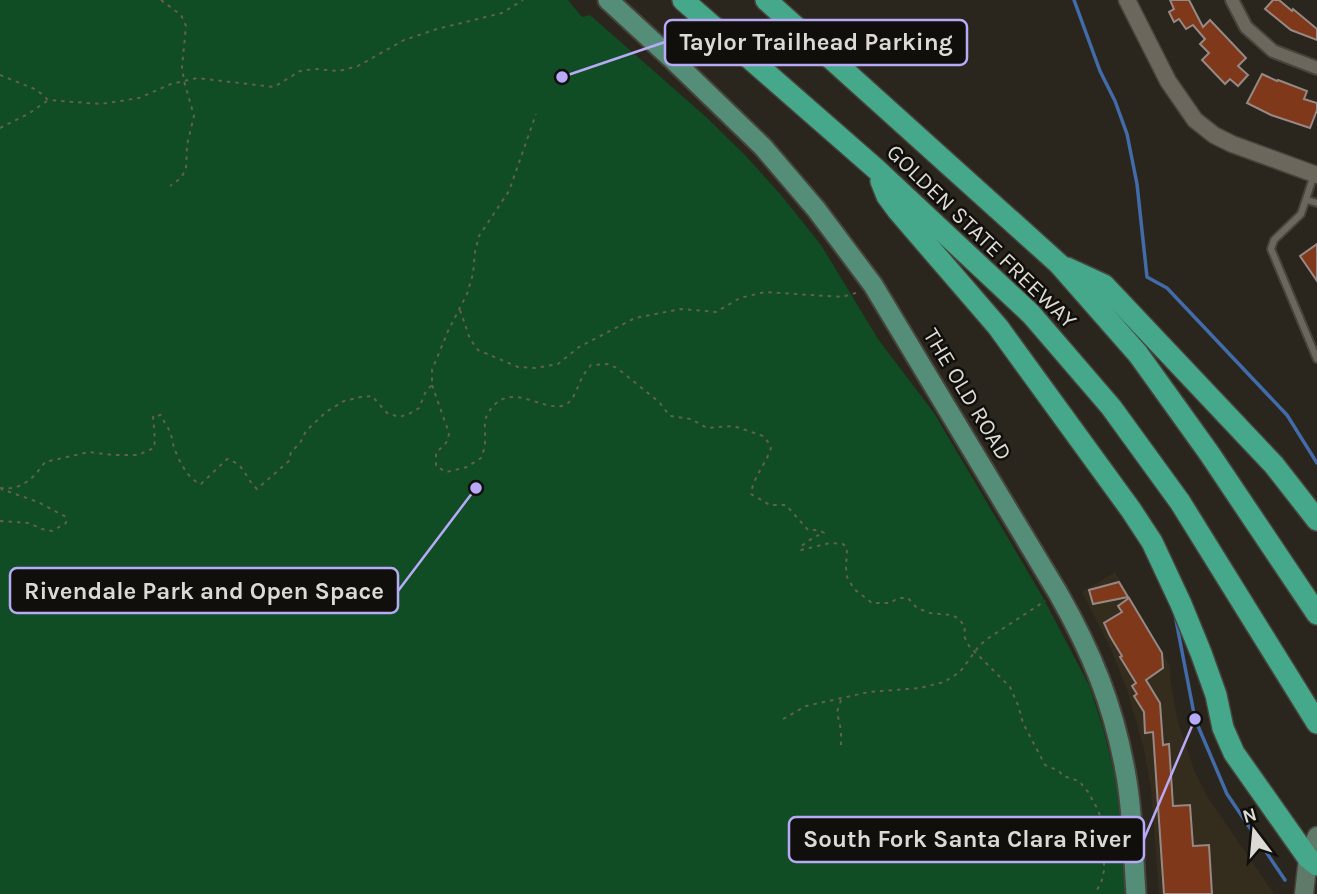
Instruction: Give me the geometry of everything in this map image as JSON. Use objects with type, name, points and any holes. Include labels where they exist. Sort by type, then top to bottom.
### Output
[{"type":"highway","name":"GOLDEN STATE FREEWAY","points":[[683,0],[877,169],[1031,314],[1111,407],[1180,502],[1317,723]]},
{"type":"highway","name":"GOLDEN STATE FREEWAY","points":[[766,0],[1059,264],[1138,354],[1209,453],[1317,614]]},
{"type":"highway","points":[[877,169],[887,196],[998,327],[1152,542],[1201,653],[1216,695],[1223,728],[1234,753],[1313,861]]},
{"type":"highway","points":[[1059,264],[1104,285],[1274,465],[1317,520]]},
{"type":"main road","name":"THE OLD ROAD","points":[[608,0],[763,148],[816,209],[873,285],[1058,593],[1089,651],[1113,719],[1130,803],[1136,894]]},
{"type":"main road","points":[[1304,894],[1317,836]]},
{"type":"street","points":[[1127,0],[1168,80],[1195,120],[1214,135],[1232,144],[1316,172]]},
{"type":"street","points":[[1232,0],[1246,27],[1273,51],[1317,68]]},
{"type":"lane","points":[[1316,172],[1301,214],[1274,240],[1271,249],[1317,359]]},
{"type":"lane","points":[[1307,200],[1317,203]]},
{"type":"path","points":[[162,0],[181,15],[187,26],[182,66],[194,116],[187,145],[186,169],[181,178],[170,186]]},
{"type":"path","points":[[0,75],[37,90],[48,100],[101,104],[139,98],[171,84],[197,78],[274,87],[300,71],[339,71],[358,66],[404,40],[502,13],[523,0]]},
{"type":"path","points":[[0,128],[48,100]]},
{"type":"path","points":[[536,114],[509,191],[479,236],[467,294],[432,370],[432,385],[449,433],[446,444],[436,452],[436,466],[446,472],[467,467],[481,458],[485,420],[496,404],[517,397],[556,406],[571,401],[591,365],[607,364],[617,368],[659,402],[670,416],[691,419],[707,428],[733,426],[763,436],[771,448],[752,486],[751,494],[770,505],[786,505],[808,530],[824,533],[800,547],[801,550],[830,543],[843,544],[847,548],[847,577],[853,589],[872,603],[890,603],[904,597],[912,601],[917,608],[958,618],[965,627],[964,636],[969,646],[1010,687],[1023,723],[1045,765],[1063,776],[1079,781],[1088,792],[1104,826],[1104,870],[1095,894]]},
{"type":"path","points":[[460,308],[470,339],[478,350],[518,367],[535,368],[558,364],[579,347],[635,318],[681,309],[716,312],[740,298],[765,292],[842,297],[856,294],[873,285]]},
{"type":"path","points":[[0,488],[9,489],[23,485],[45,462],[89,452],[114,456],[138,455],[154,448],[153,416],[161,415],[164,425],[169,429],[173,447],[195,482],[201,484],[227,459],[242,466],[257,489],[289,461],[291,452],[306,431],[326,412],[344,401],[372,396],[387,413],[398,416],[409,414],[419,408],[426,391],[432,385]]},
{"type":"path","points":[[0,488],[38,502],[66,517],[66,523],[52,531],[29,523],[0,521]]},
{"type":"path","points":[[783,719],[806,706],[869,692],[920,688],[944,682],[960,672],[987,639],[1058,593]]},
{"type":"path","points":[[841,749],[837,712],[842,699]]},
{"type":"shaded area","points":[[1115,572],[1170,666],[1178,723],[1195,772],[1207,796],[1274,894],[1159,894],[1151,788],[1144,749],[1128,692],[1110,647],[1082,592]]},
{"type":"green space","points":[[0,0],[568,0],[582,17],[590,15],[706,117],[781,195],[821,245],[878,339],[934,413],[1041,594],[1089,685],[1116,780],[1125,894],[0,894]]},
{"type":"building","points":[[1170,0],[1189,0],[1203,27],[1210,20],[1246,58],[1238,66],[1248,75],[1238,86],[1230,79],[1225,84],[1202,60],[1209,53],[1200,44],[1205,39],[1193,25],[1186,29],[1179,19],[1174,22],[1169,12],[1174,9]]},
{"type":"building","points":[[1273,0],[1279,0],[1292,11],[1293,9],[1317,29],[1317,40],[1291,30],[1265,9]]},
{"type":"building","points":[[1262,74],[1307,91],[1304,99],[1317,103],[1310,128],[1271,115],[1247,103]]},
{"type":"building","points":[[1317,244],[1317,281],[1300,256]]},
{"type":"building","points":[[1119,582],[1128,597],[1093,604],[1089,590]]},
{"type":"building","points":[[1129,598],[1162,653],[1163,668],[1146,680],[1160,703],[1163,745],[1169,744],[1173,806],[1190,805],[1193,846],[1209,845],[1212,894],[1164,894],[1153,732],[1145,733],[1144,712],[1134,696],[1137,694],[1132,686],[1136,683],[1104,623],[1122,612],[1118,606]]},
{"type":"waterway","points":[[1074,0],[1127,134],[1137,184],[1147,277],[1167,288],[1287,415],[1317,463]]},
{"type":"waterway","points":[[1175,615],[1195,719],[1227,794],[1285,880]]},
{"type":"place","name":"Taylor Trailhead Parking","points":[[562,77]]},
{"type":"place","name":"Rivendale Park and Open Space","points":[[476,488]]},
{"type":"place","name":"South Fork Santa Clara River","points":[[1195,719]]}]
